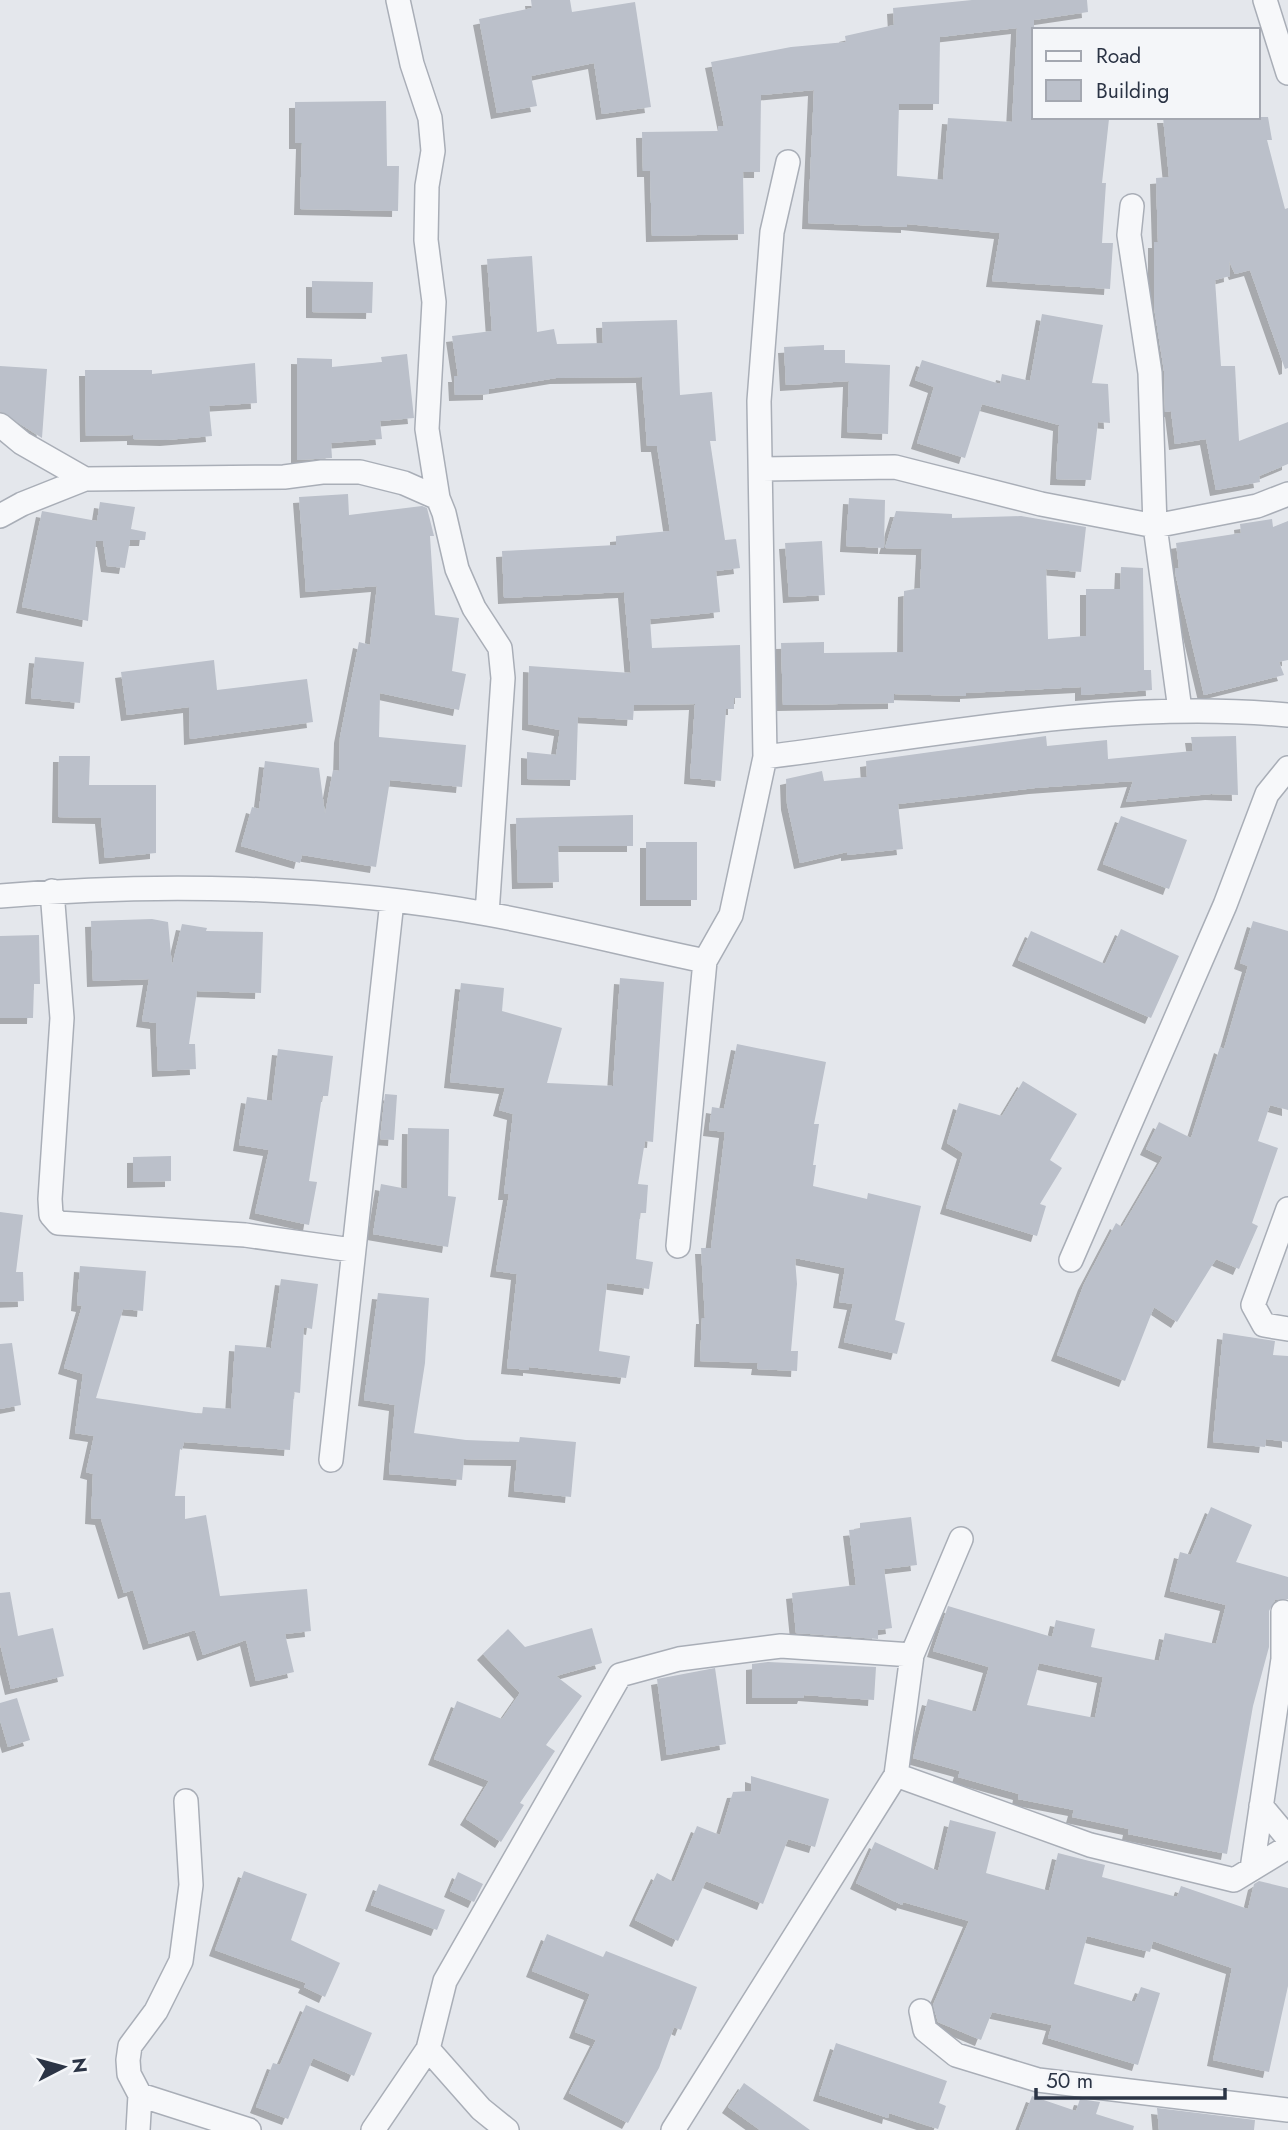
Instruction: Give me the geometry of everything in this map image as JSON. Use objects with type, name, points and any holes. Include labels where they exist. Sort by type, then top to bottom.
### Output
[{"type":"street","points":[[398,0],[412,64],[430,118],[433,151],[427,186],[426,240],[435,302],[427,429],[438,498],[457,569],[474,608],[500,648],[503,678],[487,914]]},
{"type":"street","points":[[1265,0],[1288,73]]},
{"type":"street","points":[[677,1246],[705,961],[731,915],[765,757],[759,401],[772,232],[788,162]]},
{"type":"street","points":[[1132,206],[1129,236],[1150,373],[1156,526],[1180,710]]},
{"type":"street","points":[[0,425],[22,443],[85,479]]},
{"type":"street","points":[[762,469],[895,467],[1041,504],[1156,526],[1257,506],[1288,494]]},
{"type":"street","points":[[0,516],[22,504],[85,479],[284,477],[322,472],[360,472],[404,483],[438,498]]},
{"type":"street","points":[[765,757],[1075,716],[1180,710],[1288,715]]},
{"type":"street","points":[[1071,1260],[1225,905],[1267,794],[1288,768]]},
{"type":"street","points":[[0,895],[145,888],[392,901],[487,914],[705,961]]},
{"type":"street","points":[[52,891],[62,1018],[51,1215],[58,1223],[244,1235],[352,1250]]},
{"type":"street","points":[[331,1460],[392,901]]},
{"type":"street","points":[[1288,1209],[1253,1305],[1264,1325],[1288,1329]]},
{"type":"street","points":[[673,2130],[896,1775],[912,1655],[961,1539]]},
{"type":"street","points":[[1252,1869],[1283,1659],[1283,1612]]},
{"type":"street","points":[[373,2130],[428,2049],[445,1982],[620,1675],[679,1659],[781,1646],[912,1655]]},
{"type":"street","points":[[896,1775],[1090,1845],[1234,1880],[1288,1847]]},
{"type":"street","points":[[138,2130],[140,2095],[129,2074],[130,2046],[156,2011],[180,1961],[191,1885],[186,1801]]},
{"type":"street","points":[[1261,1806],[1288,1838]]},
{"type":"street","points":[[922,2011],[925,2029],[956,2055],[1038,2080],[1288,2110]]},
{"type":"street","points":[[428,2049],[481,2109],[507,2130]]},
{"type":"street","points":[[140,2095],[249,2130]]},
{"type":"building","points":[[531,0],[570,0],[572,12],[635,2],[651,107],[602,114],[594,63],[531,76],[537,106],[497,113],[479,19],[532,8]]},
{"type":"building","points":[[972,0],[1087,0],[1088,12],[1034,20],[1032,119],[1109,119],[1102,183],[1106,183],[1102,243],[1113,243],[1110,289],[992,281],[1000,233],[907,224],[907,227],[808,223],[814,90],[761,95],[760,172],[743,172],[744,234],[652,236],[650,171],[643,171],[642,132],[718,131],[718,126],[724,126],[711,62],[791,47],[846,42],[845,36],[894,25],[893,8]],"holes":[[[1017,28],[1012,122],[948,118],[943,180],[897,176],[899,104],[939,104],[940,37]]]},
{"type":"building","points":[[386,101],[387,166],[399,166],[398,211],[300,209],[302,143],[295,143],[295,102]]},
{"type":"building","points":[[1268,117],[1272,140],[1267,140],[1285,209],[1288,208],[1288,368],[1285,369],[1250,270],[1235,274],[1229,261],[1230,276],[1215,280],[1221,366],[1235,366],[1239,441],[1288,422],[1288,464],[1259,476],[1260,482],[1216,490],[1206,439],[1175,444],[1171,411],[1165,412],[1164,371],[1154,307],[1154,242],[1158,242],[1156,178],[1169,177],[1163,119]]},
{"type":"building","points":[[532,256],[537,332],[554,329],[557,344],[603,343],[602,322],[677,320],[680,395],[712,392],[716,441],[710,441],[725,540],[736,539],[740,568],[716,571],[720,612],[650,619],[652,648],[740,645],[741,698],[734,698],[734,709],[726,709],[721,781],[690,778],[695,704],[634,705],[633,720],[578,717],[576,780],[527,779],[527,752],[556,755],[560,730],[528,724],[529,666],[631,673],[624,592],[504,598],[502,551],[616,545],[616,536],[670,531],[657,446],[647,446],[642,377],[556,378],[489,389],[489,394],[455,395],[454,376],[458,376],[452,336],[492,331],[487,259]]},
{"type":"building","points":[[312,281],[373,282],[372,313],[312,312]]},
{"type":"building","points":[[1042,314],[1103,325],[1092,383],[1108,384],[1110,423],[1098,422],[1091,480],[1056,479],[1059,425],[982,404],[965,458],[917,443],[934,387],[915,380],[922,360],[1000,384],[1002,374],[1030,381]]},
{"type":"building","points":[[824,345],[824,350],[845,350],[845,363],[890,365],[888,434],[847,432],[849,381],[786,385],[784,347]]},
{"type":"building","points":[[407,354],[414,418],[380,421],[382,439],[331,443],[332,458],[297,460],[297,358],[332,359],[332,367],[382,362],[381,357]]},
{"type":"building","points":[[255,363],[257,403],[209,406],[212,436],[166,440],[133,439],[133,435],[86,436],[85,370],[152,370],[152,374]]},
{"type":"building","points":[[0,366],[47,369],[42,438],[0,411]]},
{"type":"building","points":[[348,494],[349,515],[422,506],[427,508],[434,536],[430,536],[435,615],[459,618],[452,671],[466,674],[459,710],[380,693],[379,737],[466,745],[462,787],[390,780],[376,867],[302,855],[300,863],[241,846],[252,807],[259,809],[265,761],[319,768],[325,814],[333,770],[339,771],[340,737],[359,642],[370,645],[377,586],[306,592],[299,497]]},
{"type":"building","points":[[849,498],[885,500],[884,548],[846,546]]},
{"type":"building","points":[[100,502],[135,507],[131,529],[146,532],[145,540],[130,540],[125,568],[107,566],[103,541],[96,541],[88,621],[22,607],[42,511],[97,521]]},
{"type":"building","points":[[896,511],[952,514],[952,518],[1021,516],[1086,527],[1081,572],[1046,569],[1048,639],[1086,636],[1086,589],[1120,589],[1121,567],[1143,568],[1144,670],[1151,670],[1152,690],[1081,695],[1081,687],[966,693],[966,696],[894,694],[894,703],[783,705],[781,643],[824,642],[824,653],[903,652],[904,591],[920,588],[922,549],[885,548]]},
{"type":"building","points":[[1272,519],[1273,527],[1288,521],[1288,660],[1279,662],[1284,675],[1204,695],[1176,577],[1175,568],[1179,568],[1176,543],[1241,533],[1240,524]]},
{"type":"building","points":[[822,541],[825,595],[789,597],[785,543]]},
{"type":"building","points":[[35,657],[84,662],[80,703],[31,698]]},
{"type":"building","points":[[214,660],[217,690],[307,679],[313,722],[190,739],[189,707],[127,715],[121,672]]},
{"type":"building","points":[[1046,736],[1047,746],[1107,740],[1108,759],[1193,751],[1191,737],[1236,736],[1238,795],[1211,794],[1126,802],[1133,781],[1035,788],[898,804],[903,849],[847,855],[847,852],[800,863],[787,804],[786,779],[822,771],[824,781],[867,777],[866,761]]},
{"type":"building","points":[[59,756],[90,756],[89,785],[156,785],[156,853],[105,858],[101,818],[58,817]]},
{"type":"building","points":[[633,815],[633,846],[558,846],[559,882],[518,883],[516,818]]},
{"type":"building","points":[[1121,816],[1187,840],[1169,889],[1103,864]]},
{"type":"building","points":[[646,842],[697,842],[697,900],[646,900]]},
{"type":"building","points":[[152,919],[168,922],[172,966],[182,924],[207,928],[206,931],[263,932],[261,993],[197,991],[189,1044],[195,1044],[196,1069],[158,1071],[156,1023],[142,1021],[149,979],[93,981],[91,921]]},
{"type":"building","points":[[1253,921],[1288,931],[1288,1110],[1270,1105],[1258,1141],[1278,1148],[1252,1223],[1258,1226],[1239,1269],[1216,1259],[1177,1322],[1154,1307],[1125,1381],[1057,1355],[1084,1284],[1116,1223],[1122,1227],[1163,1157],[1146,1149],[1159,1122],[1191,1138],[1220,1047],[1224,1049],[1248,966],[1240,963]]},
{"type":"building","points":[[1121,929],[1179,956],[1151,1018],[1018,960],[1031,931],[1105,964]]},
{"type":"building","points":[[39,935],[40,984],[34,984],[33,1018],[0,1018],[0,936]]},
{"type":"building","points":[[620,978],[664,982],[653,1142],[645,1141],[638,1184],[648,1185],[646,1213],[640,1213],[636,1259],[653,1262],[649,1289],[607,1283],[599,1351],[630,1356],[626,1378],[529,1367],[529,1370],[507,1368],[517,1274],[496,1271],[509,1194],[504,1194],[513,1114],[499,1110],[505,1088],[450,1082],[461,983],[504,988],[502,1011],[562,1028],[547,1083],[613,1086]]},
{"type":"building","points":[[737,1044],[826,1062],[814,1124],[819,1124],[813,1186],[867,1199],[868,1193],[921,1206],[895,1320],[905,1323],[897,1354],[844,1342],[853,1304],[839,1302],[845,1268],[795,1258],[797,1284],[791,1351],[798,1351],[797,1371],[757,1369],[758,1363],[700,1361],[702,1318],[705,1318],[701,1248],[711,1248],[725,1132],[709,1130],[712,1107],[724,1109]]},
{"type":"building","points":[[278,1049],[333,1056],[328,1096],[322,1096],[309,1181],[317,1182],[309,1225],[255,1213],[269,1150],[239,1145],[247,1097],[272,1101]]},
{"type":"building","points":[[1023,1081],[1077,1114],[1050,1160],[1062,1168],[1040,1204],[1046,1206],[1037,1236],[946,1208],[963,1153],[947,1143],[959,1103],[1002,1116]]},
{"type":"building","points":[[385,1094],[397,1095],[394,1140],[380,1139]]},
{"type":"building","points":[[408,1128],[449,1129],[448,1196],[456,1197],[448,1247],[373,1234],[381,1184],[407,1189]]},
{"type":"building","points":[[171,1156],[171,1181],[133,1182],[133,1157]]},
{"type":"building","points":[[0,1212],[23,1215],[16,1272],[23,1272],[24,1301],[0,1302]]},
{"type":"building","points":[[80,1266],[146,1271],[143,1311],[123,1309],[96,1398],[202,1414],[203,1407],[231,1409],[235,1345],[271,1348],[281,1279],[318,1284],[312,1329],[304,1327],[300,1393],[294,1392],[290,1450],[184,1442],[182,1450],[180,1449],[175,1496],[185,1496],[185,1519],[206,1515],[220,1596],[307,1589],[311,1631],[285,1634],[294,1672],[256,1681],[246,1640],[203,1655],[195,1630],[149,1644],[133,1590],[124,1593],[101,1519],[91,1518],[93,1474],[86,1472],[94,1436],[75,1433],[83,1374],[64,1368],[82,1306],[77,1305]]},
{"type":"building","points":[[378,1293],[429,1298],[425,1363],[414,1433],[466,1440],[519,1442],[520,1437],[576,1442],[571,1497],[514,1491],[517,1460],[464,1459],[462,1480],[389,1474],[395,1405],[364,1400]]},
{"type":"building","points":[[1223,1333],[1275,1341],[1273,1355],[1288,1356],[1288,1442],[1266,1439],[1265,1447],[1213,1442]]},
{"type":"building","points":[[12,1343],[21,1405],[0,1409],[0,1344]]},
{"type":"building","points":[[1211,1507],[1252,1525],[1236,1562],[1288,1577],[1288,1599],[1275,1600],[1269,1611],[1269,1647],[1253,1706],[1227,1854],[1128,1834],[1129,1829],[1072,1817],[1074,1810],[1018,1799],[1019,1794],[958,1777],[960,1771],[913,1758],[928,1699],[976,1712],[989,1667],[933,1651],[948,1606],[1052,1637],[1056,1620],[1095,1629],[1091,1647],[1159,1661],[1165,1633],[1216,1644],[1226,1605],[1170,1591],[1180,1552],[1191,1555]],"holes":[[[1039,1663],[1103,1677],[1095,1718],[1027,1705]]]},
{"type":"building","points":[[911,1517],[917,1565],[884,1569],[892,1628],[878,1630],[878,1639],[796,1633],[792,1593],[856,1585],[849,1530],[860,1529],[860,1523]]},
{"type":"building","points":[[10,1592],[18,1636],[53,1628],[64,1676],[11,1689],[0,1644],[0,1593]]},
{"type":"building","points":[[592,1628],[602,1663],[556,1676],[582,1696],[546,1745],[555,1751],[520,1803],[524,1805],[501,1842],[466,1819],[489,1781],[434,1759],[457,1701],[502,1719],[520,1693],[483,1654],[508,1629],[525,1647]]},
{"type":"building","points":[[768,1662],[876,1667],[874,1700],[804,1695],[803,1698],[752,1698],[752,1664]]},
{"type":"building","points":[[715,1668],[726,1744],[667,1755],[657,1679]]},
{"type":"building","points":[[17,1698],[30,1740],[8,1747],[0,1720],[0,1703]]},
{"type":"building","points":[[751,1776],[829,1799],[815,1847],[788,1839],[763,1904],[706,1881],[678,1941],[635,1920],[657,1873],[674,1882],[697,1826],[720,1835],[733,1792],[751,1791]]},
{"type":"building","points":[[950,1820],[996,1832],[986,1873],[1049,1891],[1058,1853],[1105,1865],[1102,1877],[1177,1897],[1181,1886],[1248,1909],[1254,1884],[1259,1881],[1288,1888],[1288,1986],[1269,2072],[1213,2060],[1232,1968],[1153,1941],[1150,1952],[1087,1936],[1074,1984],[1135,2002],[1141,1987],[1160,1993],[1138,2065],[1048,2038],[1052,2025],[992,2012],[981,2040],[938,2022],[933,2005],[969,1921],[903,1902],[902,1905],[856,1883],[875,1842],[938,1871]]},
{"type":"building","points":[[244,1871],[307,1894],[291,1940],[340,1963],[325,1997],[304,1987],[306,1983],[215,1950]]},
{"type":"building","points":[[458,1872],[483,1884],[474,1902],[450,1891]]},
{"type":"building","points":[[379,1884],[445,1910],[437,1930],[371,1905]]},
{"type":"building","points":[[547,1934],[603,1957],[606,1951],[697,1987],[681,2030],[674,2027],[659,2068],[628,2123],[569,2093],[596,2040],[575,2032],[590,1994],[532,1971]]},
{"type":"building","points":[[306,2005],[372,2033],[354,2076],[313,2058],[288,2119],[256,2107],[273,2063],[280,2065]]},
{"type":"building","points":[[836,2043],[947,2081],[939,2103],[946,2106],[938,2129],[889,2113],[888,2118],[819,2095]]},
{"type":"building","points":[[744,2083],[810,2130],[760,2130],[728,2107]]},
{"type":"building","points":[[1032,2096],[1076,2111],[1080,2099],[1100,2102],[1096,2114],[1134,2126],[1133,2130],[1019,2130]]},
{"type":"building","points":[[1157,2108],[1255,2120],[1254,2130],[1159,2130]]}]
